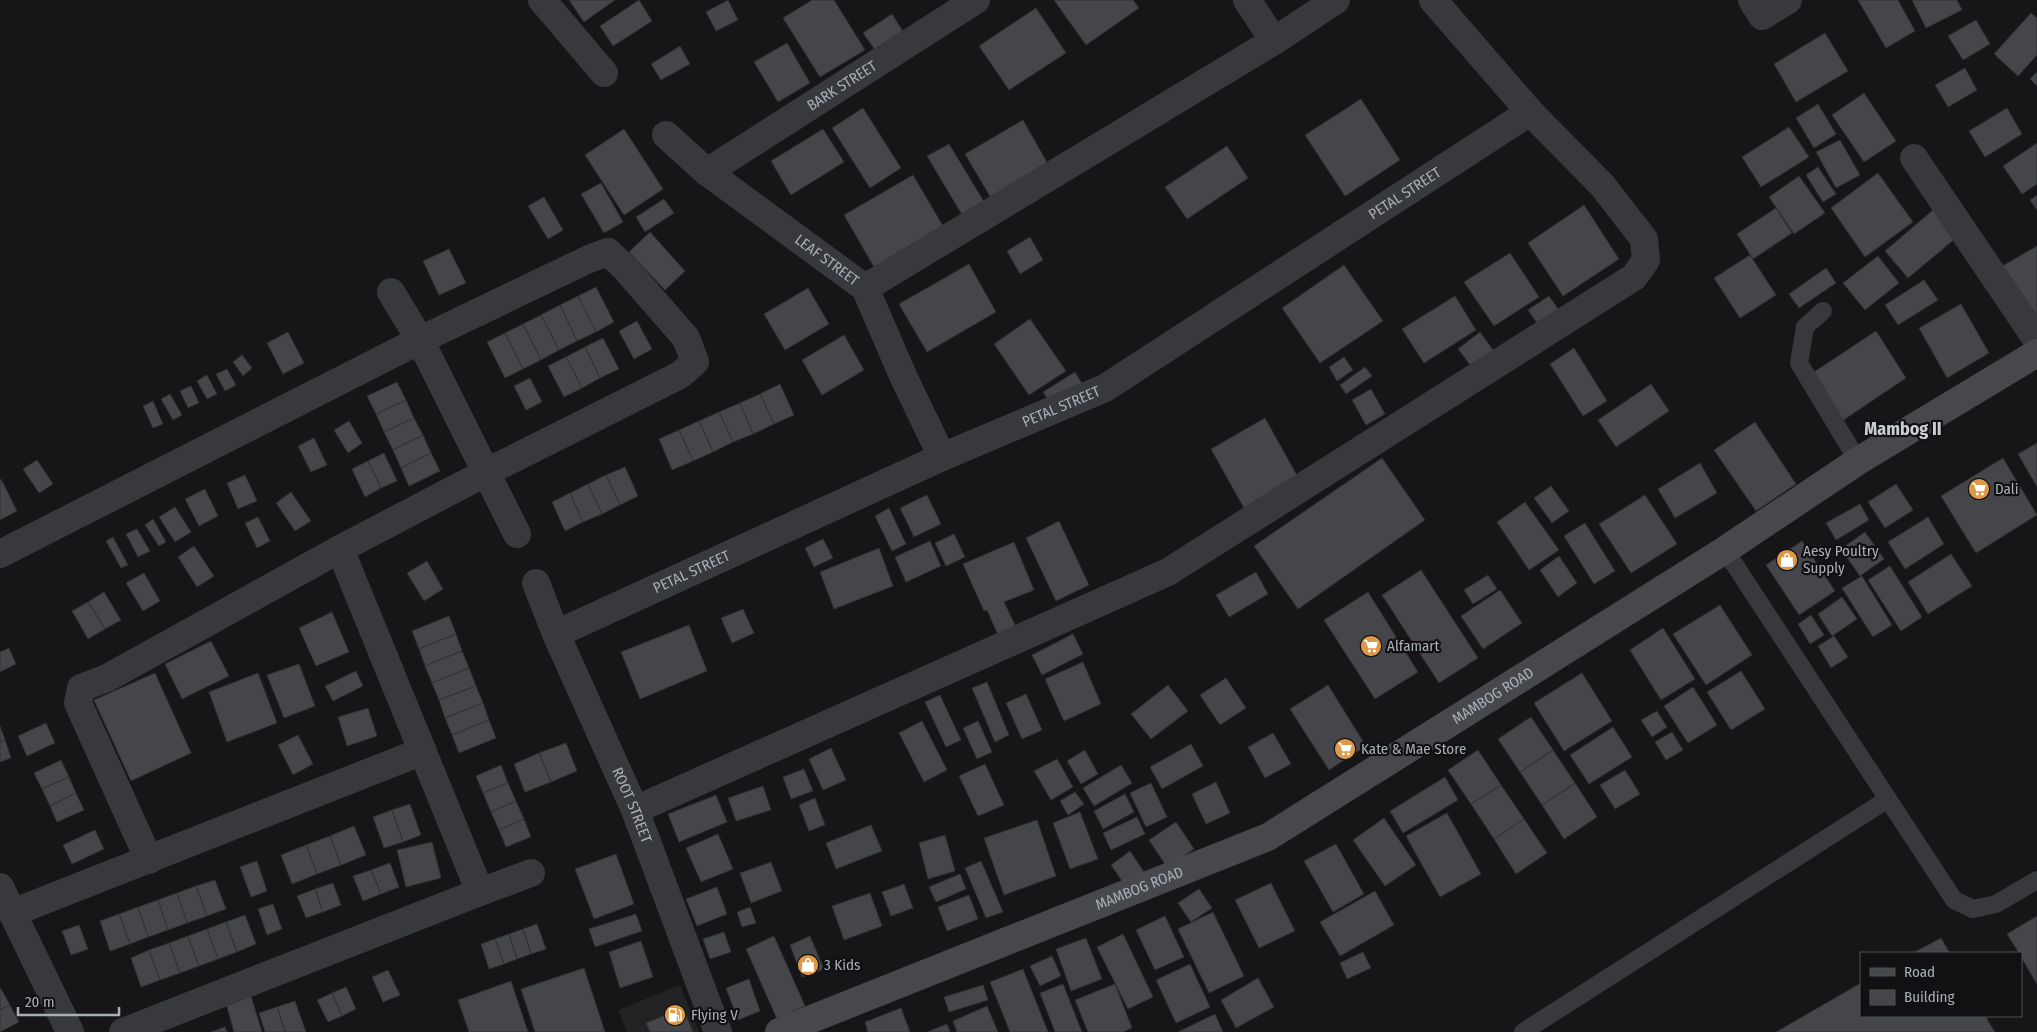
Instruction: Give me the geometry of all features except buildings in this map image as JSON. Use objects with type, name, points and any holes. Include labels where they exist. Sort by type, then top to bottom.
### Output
[{"type":"main road","name":"MAMBOG ROAD","points":[[779,1032],[1268,837],[1725,550],[1858,461],[2037,353]]},
{"type":"street","points":[[542,0],[604,72]]},
{"type":"street","name":"BARK STREET","points":[[707,172],[976,0]]},
{"type":"street","points":[[1247,0],[1274,41]]},
{"type":"street","points":[[865,288],[1274,41],[1336,0]]},
{"type":"street","points":[[635,810],[1168,572],[1634,277],[1646,260],[1644,239],[1602,185],[1530,112],[1433,0]]},
{"type":"street","points":[[1752,0],[1762,16],[1788,0]]},
{"type":"street","name":"PETAL STREET","points":[[556,634],[942,457],[1105,388],[1530,112]]},
{"type":"street","name":"LEAF STREET","points":[[666,135],[707,172],[865,288],[904,378],[942,457]]},
{"type":"street","points":[[1914,158],[2037,340]]},
{"type":"street","points":[[0,554],[420,340],[589,259],[608,252],[625,268],[686,338],[695,362],[680,375],[487,472],[107,678],[81,688],[78,703],[150,860]]},
{"type":"street","points":[[391,292],[420,340],[517,534]]},
{"type":"street","points":[[340,550],[480,892]]},
{"type":"street","name":"ROOT STREET","points":[[536,582],[556,634],[635,810],[718,1032]]},
{"type":"street","points":[[12,913],[423,751]]},
{"type":"street","points":[[123,1032],[531,873]]},
{"type":"street","points":[[0,887],[70,1032]]},
{"type":"lane","points":[[1822,311],[1805,327],[1798,363],[1858,461]]},
{"type":"lane","points":[[1725,550],[1954,900],[1973,909],[1996,904],[2037,880]]},
{"type":"lane","points":[[1523,1032],[1888,799]]},
{"type":"shaded area","points":[[680,985],[699,1032],[627,1032],[618,1010]]},
{"type":"place","name":"Dali","points":[[1979,489]]},
{"type":"place","name":"Aesy Poultry Supply","points":[[1787,560]]},
{"type":"place","name":"Alfamart","points":[[1371,646]]},
{"type":"place","name":"Kate & Mae Store","points":[[1345,749]]},
{"type":"place","name":"3 Kids","points":[[808,965]]},
{"type":"place","name":"Flying V","points":[[675,1015]]},
{"type":"district","name":"Mambog II","points":[[1903,429]]}]
